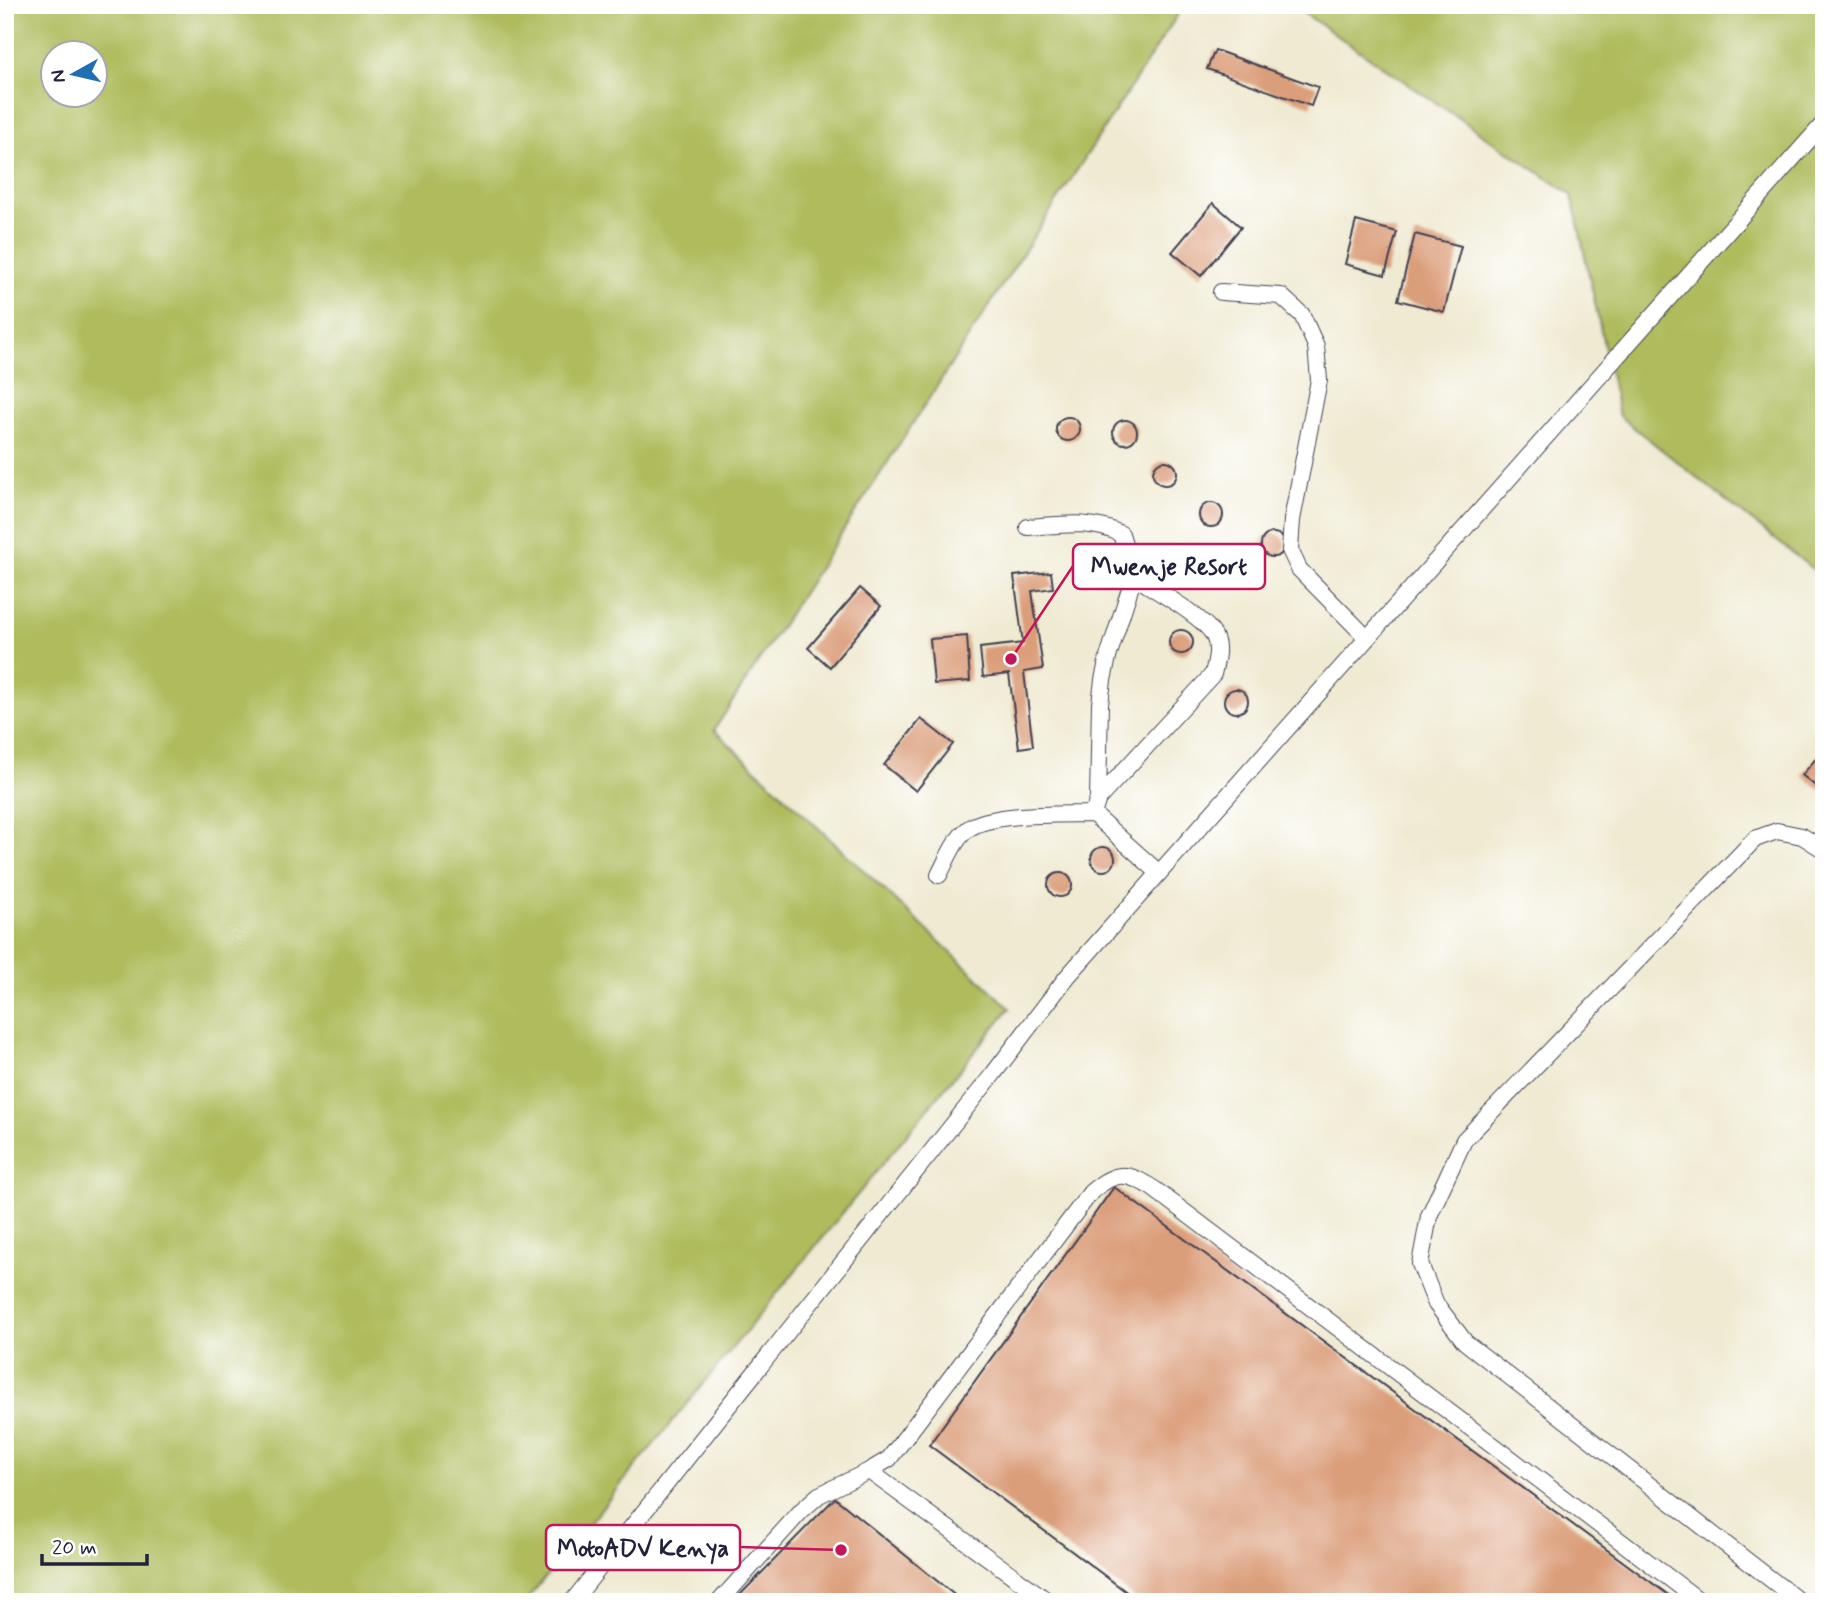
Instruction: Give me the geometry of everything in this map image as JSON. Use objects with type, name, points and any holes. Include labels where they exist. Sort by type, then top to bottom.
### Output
[{"type":"lane","points":[[572,1602],[994,1073],[1067,977],[1824,123]]},
{"type":"lane","points":[[1221,292],[1281,296],[1302,316],[1316,346],[1319,380],[1292,520],[1290,550],[1299,569],[1367,638]]},
{"type":"lane","points":[[1028,527],[1086,523],[1106,527],[1121,534],[1134,576],[1103,680],[1096,806],[1159,873]]},
{"type":"lane","points":[[939,876],[956,843],[968,829],[982,822],[1096,806],[1213,674],[1217,657],[1215,637],[1204,622],[1134,576]]},
{"type":"lane","points":[[1800,1602],[1465,1342],[1436,1304],[1420,1264],[1429,1216],[1464,1140],[1755,839],[1777,831],[1802,836],[1824,850]]},
{"type":"lane","points":[[719,1602],[818,1495],[888,1459],[1091,1192],[1105,1180],[1119,1175],[1135,1177],[1176,1205],[1702,1602]]},
{"type":"lane","points":[[869,1471],[1049,1602]]},
{"type":"green space","points":[[5,5],[1184,5],[714,730],[1010,1008],[525,1602],[5,1602]]},
{"type":"green space","points":[[1292,5],[1824,5],[1824,578],[1619,416],[1572,195]]},
{"type":"building","points":[[1215,50],[1318,87],[1311,106],[1207,69]]},
{"type":"building","points":[[1213,203],[1241,227],[1201,276],[1172,252]]},
{"type":"building","points":[[1356,221],[1397,232],[1385,275],[1345,264]]},
{"type":"building","points":[[1415,234],[1461,246],[1444,312],[1398,300]]},
{"type":"building","points":[[1068,417],[1079,424],[1080,429],[1073,440],[1068,441],[1057,434],[1056,429],[1063,418]]},
{"type":"building","points":[[1125,420],[1133,424],[1137,432],[1133,440],[1125,444],[1117,440],[1113,432],[1117,424]]},
{"type":"building","points":[[1165,461],[1176,468],[1177,473],[1170,484],[1165,485],[1154,478],[1153,473],[1160,462]]},
{"type":"building","points":[[1211,503],[1222,510],[1223,515],[1216,526],[1211,527],[1200,520],[1199,515],[1206,504]]},
{"type":"building","points":[[1273,533],[1281,537],[1285,545],[1281,553],[1273,557],[1265,553],[1261,545],[1265,537]]},
{"type":"building","points":[[1051,572],[1053,588],[1032,591],[1043,669],[1024,672],[1033,746],[1019,748],[1009,674],[983,677],[980,648],[1023,643],[1014,576]]},
{"type":"building","points":[[860,588],[881,606],[830,667],[808,648]]},
{"type":"building","points":[[1181,630],[1192,637],[1193,642],[1186,653],[1181,654],[1170,647],[1169,642],[1176,631]]},
{"type":"building","points":[[967,636],[970,681],[934,684],[930,639]]},
{"type":"building","points":[[1236,689],[1247,696],[1248,701],[1241,712],[1236,713],[1225,706],[1224,701],[1231,690]]},
{"type":"building","points":[[921,719],[953,744],[916,791],[884,765]]},
{"type":"building","points":[[1824,749],[1824,793],[1802,775]]},
{"type":"building","points":[[1103,847],[1114,854],[1115,859],[1108,870],[1103,871],[1092,864],[1091,859],[1098,848]]},
{"type":"building","points":[[1060,873],[1068,877],[1072,885],[1068,893],[1060,897],[1052,893],[1048,885],[1052,877]]},
{"type":"building","points":[[1114,1187],[1678,1602],[1140,1602],[929,1445]]},
{"type":"building","points":[[835,1498],[963,1602],[733,1602]]},
{"type":"place","name":"Mwenje Resort","points":[[1011,659]]},
{"type":"place","name":"MotoADV Kenya","points":[[841,1550]]}]
